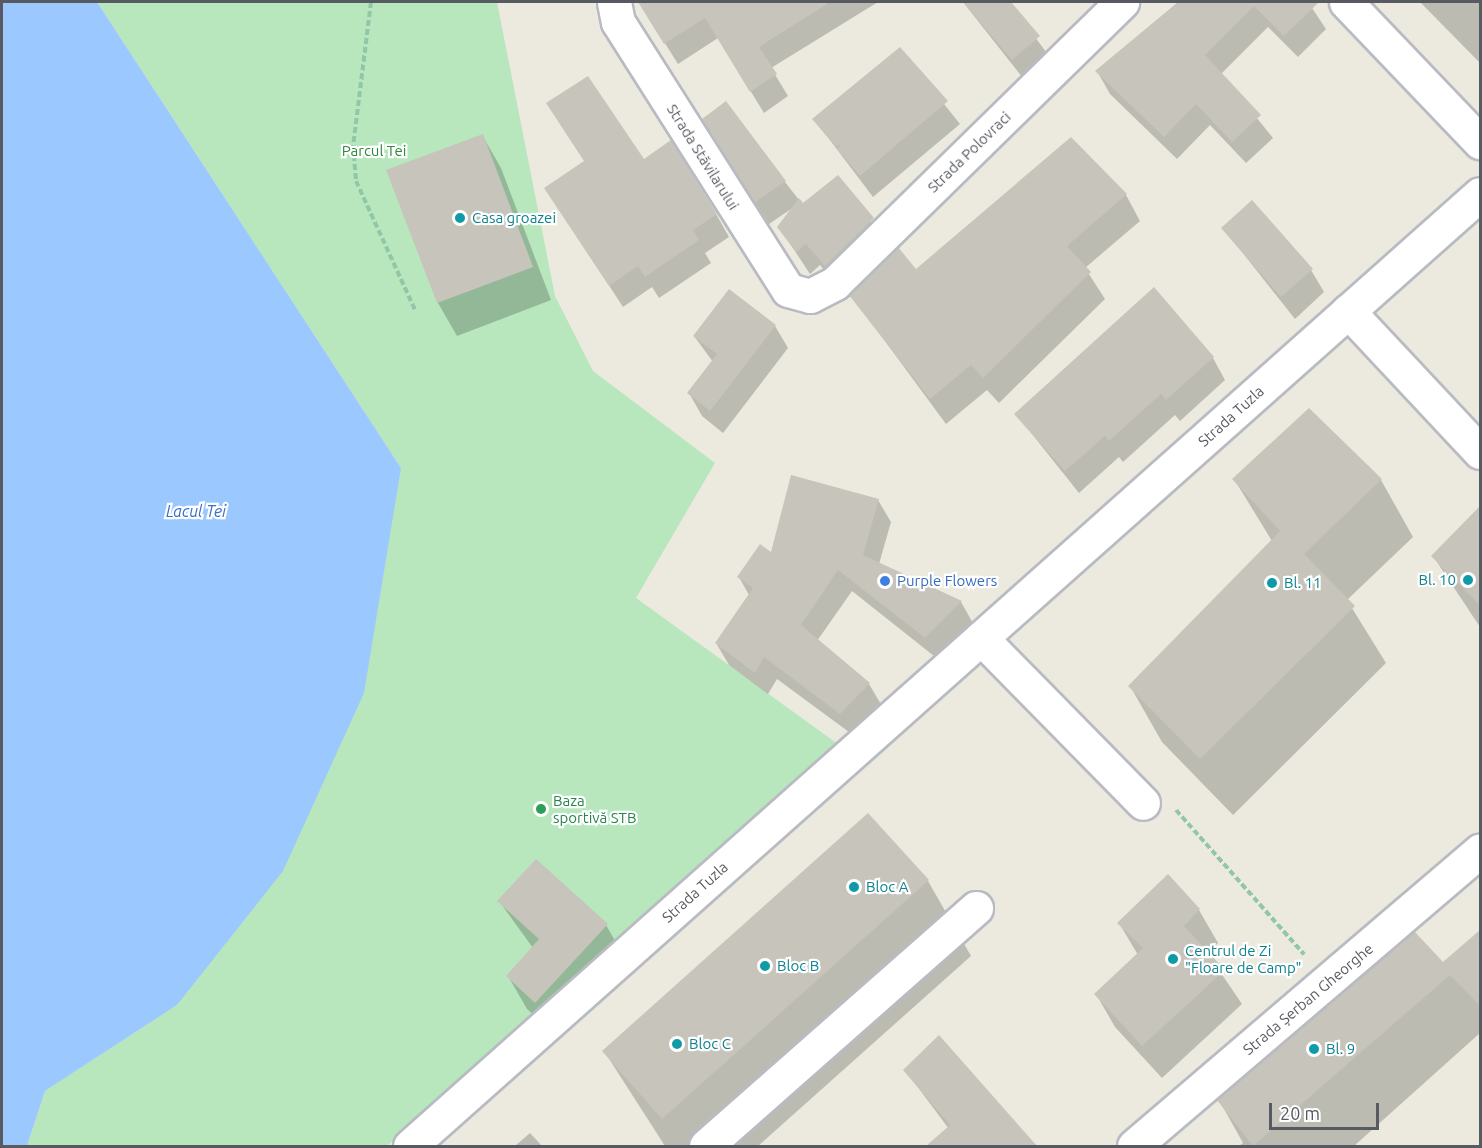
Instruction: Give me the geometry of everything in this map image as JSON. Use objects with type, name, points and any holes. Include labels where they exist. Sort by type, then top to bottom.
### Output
[{"type":"street","name":"Strada Stăvilarului","points":[[614,2],[618,22],[788,290],[810,296]]},
{"type":"street","name":"Strada Polovraci","points":[[810,296],[835,283],[1122,2]]},
{"type":"street","points":[[1346,2],[1480,142]]},
{"type":"street","name":"Strada Tuzla","points":[[410,1146],[1480,194]]},
{"type":"street","points":[[1348,311],[1480,453]]},
{"type":"street","points":[[981,638],[1143,803]]},
{"type":"street","name":"Strada Șerban Gheorghe","points":[[1134,1146],[1329,983],[1480,850]]},
{"type":"street","points":[[706,1146],[976,908]]},
{"type":"path","points":[[370,2],[353,146],[356,181],[416,312]]},
{"type":"path","points":[[1143,803],[1180,811],[1329,983]]},
{"type":"green space","name":"Parcul Tei","points":[[97,2],[497,2],[555,296],[593,371],[715,463],[636,598],[842,747],[387,1146],[27,1146],[45,1091],[177,1005],[401,468]]},
{"type":"water","name":"Lacul Tei","points":[[2,2],[97,2],[401,468],[364,693],[283,871],[177,1005],[45,1091],[27,1146],[2,1146]]},
{"type":"building","points":[[638,2],[830,2],[759,47],[777,74],[750,92],[705,18],[664,44]]},
{"type":"building","points":[[963,2],[1011,2],[1040,36],[1012,60]]},
{"type":"building","points":[[1178,2],[1319,2],[1284,36],[1254,6],[1205,55],[1261,115],[1232,142],[1196,104],[1164,137],[1095,71]]},
{"type":"building","points":[[900,47],[948,101],[860,176],[837,149],[842,143],[836,147],[812,119]]},
{"type":"building","points":[[588,76],[644,159],[671,140],[717,214],[693,230],[699,240],[645,277],[638,266],[609,286],[544,188],[584,161],[546,103]]},
{"type":"building","points":[[726,101],[786,181],[755,202],[702,119]]},
{"type":"building","name":"Casa groazei","points":[[483,134],[533,267],[437,303],[386,170]]},
{"type":"building","points":[[1071,137],[1127,194],[1067,246],[1091,272],[983,378],[971,365],[930,399],[849,295],[898,247],[916,269]]},
{"type":"building","points":[[838,175],[874,218],[825,266],[806,244],[796,252],[777,227],[799,198],[803,203]]},
{"type":"building","points":[[1252,200],[1313,269],[1281,297],[1221,228]]},
{"type":"building","points":[[1154,287],[1214,357],[1166,400],[1161,394],[1109,441],[1105,436],[1065,471],[1014,414]]},
{"type":"building","points":[[729,289],[776,325],[710,411],[687,393],[717,354],[693,336]]},
{"type":"building","name":"Bl. 11","points":[[1309,408],[1382,479],[1304,554],[1355,606],[1200,759],[1128,686],[1280,531],[1232,479]]},
{"type":"building","points":[[791,475],[879,499],[863,555],[962,601],[925,638],[838,570],[801,625],[870,683],[840,714],[764,657],[755,673],[715,643],[753,588],[737,577],[760,544],[771,552]]},
{"type":"building","name":"Bl. 10","points":[[1480,506],[1480,605],[1431,556]]},
{"type":"building","points":[[868,813],[929,880],[662,1119],[602,1051]]},
{"type":"building","points":[[536,859],[608,924],[535,1003],[506,976],[539,939],[497,901]]},
{"type":"building","name":"Centrul de Zi \"Floare de Camp\"","points":[[1168,874],[1200,909],[1184,926],[1225,970],[1142,1046],[1094,994],[1143,948],[1117,923]]},
{"type":"building","name":"Bl. 9","points":[[1480,930],[1480,1006],[1450,975],[1253,1146],[1217,1100],[1414,931],[1443,962]]},
{"type":"building","points":[[939,1035],[1037,1146],[926,1146],[950,1125],[903,1070]]},
{"type":"place","name":"Casa groazei","points":[[460,218]]},
{"type":"place","name":"Bl. 10","points":[[1468,580]]},
{"type":"place","name":"Purple Flowers","points":[[885,581]]},
{"type":"place","name":"Bl. 11","points":[[1272,583]]},
{"type":"place","name":"Baza sportivă STB","points":[[541,809]]},
{"type":"place","name":"Bloc A","points":[[854,887]]},
{"type":"place","name":"Centrul de Zi \"Floare de Camp\"","points":[[1173,959]]},
{"type":"place","name":"Bloc B","points":[[765,966]]},
{"type":"place","name":"Bloc C","points":[[677,1044]]},
{"type":"place","name":"Bl. 9","points":[[1314,1049]]}]
